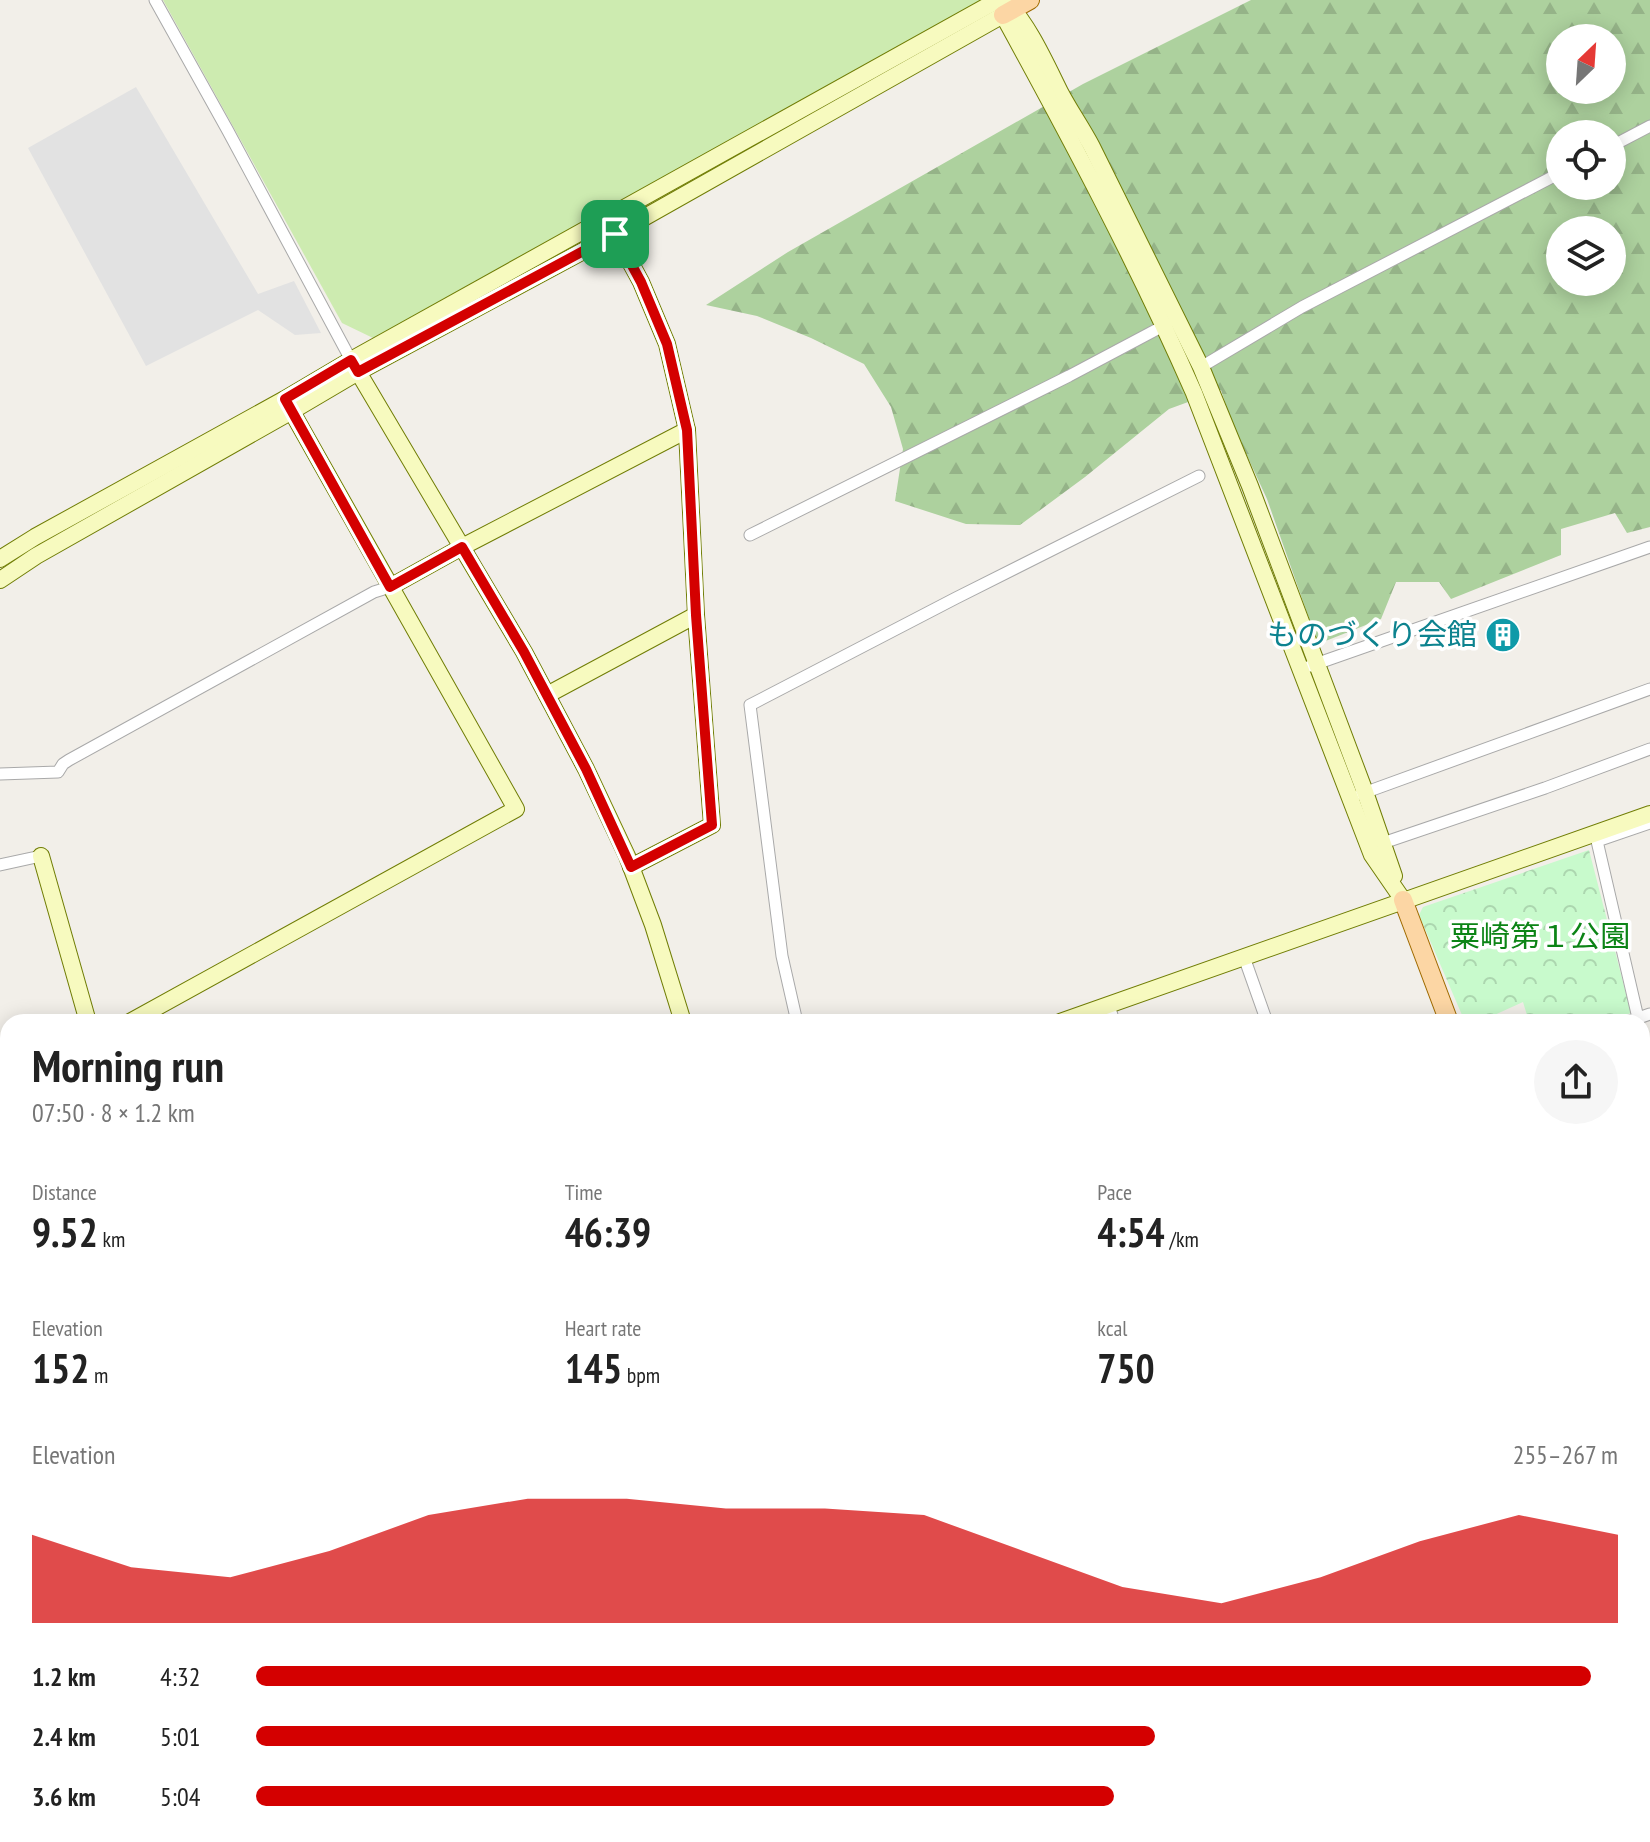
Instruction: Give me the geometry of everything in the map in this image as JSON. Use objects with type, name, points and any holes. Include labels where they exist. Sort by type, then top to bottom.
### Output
[{"type":"main road","points":[[1403,900],[1446,1014]]},
{"type":"street","points":[[155,0],[355,366],[524,652],[586,769],[631,867],[681,1014]]},
{"type":"street","points":[[355,366],[615,234],[1009,4]]},
{"type":"street","points":[[0,580],[355,366],[1009,4]]},
{"type":"street","points":[[1009,4],[1092,147],[1170,322],[1194,393],[1309,667],[1375,845],[1403,900]]},
{"type":"street","points":[[1626,139],[1650,126]]},
{"type":"street","points":[[1201,367],[1302,307],[1546,180]]},
{"type":"street","points":[[615,234],[641,282],[667,344],[687,430],[696,615],[712,825],[631,867]]},
{"type":"street","points":[[1170,322],[1201,367],[1250,486],[1309,667]]},
{"type":"street","points":[[750,535],[1170,322]]},
{"type":"street","points":[[0,559],[35,537],[289,405]]},
{"type":"street","points":[[144,1014],[516,809],[289,405]]},
{"type":"street","points":[[0,774],[58,772],[63,764],[83,752],[374,592],[390,587],[687,430]]},
{"type":"street","points":[[795,1014],[782,956],[750,705],[1199,476]]},
{"type":"street","points":[[1309,667],[1650,547]]},
{"type":"street","points":[[547,695],[696,615]]},
{"type":"street","points":[[1358,795],[1650,689]]},
{"type":"street","points":[[1375,845],[1650,749]]},
{"type":"street","points":[[1083,1014],[1650,814]]},
{"type":"street","points":[[1637,1014],[1597,841],[1650,823]]},
{"type":"street","points":[[0,865],[41,856],[86,1014]]},
{"type":"street","points":[[1244,957],[1264,1014]]},
{"type":"street","points":[[1109,1005],[1112,1014]]},
{"type":"green space","points":[[163,0],[981,0],[373,338],[342,323]]},
{"type":"green space","points":[[1251,0],[1650,0],[1650,527],[1627,533],[1615,513],[1561,529],[1561,555],[1451,599],[1439,582],[1396,582],[1381,619],[1318,644],[1267,499],[1232,423],[1221,390],[1169,409],[1020,525],[966,524],[895,501],[903,449],[891,407],[864,364],[757,316],[706,305],[788,252],[1083,84]]},
{"type":"green space","name":"粟崎第１公園","points":[[1589,850],[1631,1013],[1527,1014],[1523,1002],[1497,1014],[1462,1014],[1419,915],[1423,907]]},
{"type":"shaded area","points":[[136,87],[258,294],[294,281],[321,333],[295,335],[258,310],[146,366],[28,148]]},
{"type":"place","name":"ものづくり会館","points":[[1503,635]]},
{"type":"route","points":[[615,234],[641,282],[667,344],[687,430],[696,615],[712,825],[631,867],[586,769],[524,652],[462,547],[390,587],[285,399],[351,360],[358,372],[615,234]]}]
